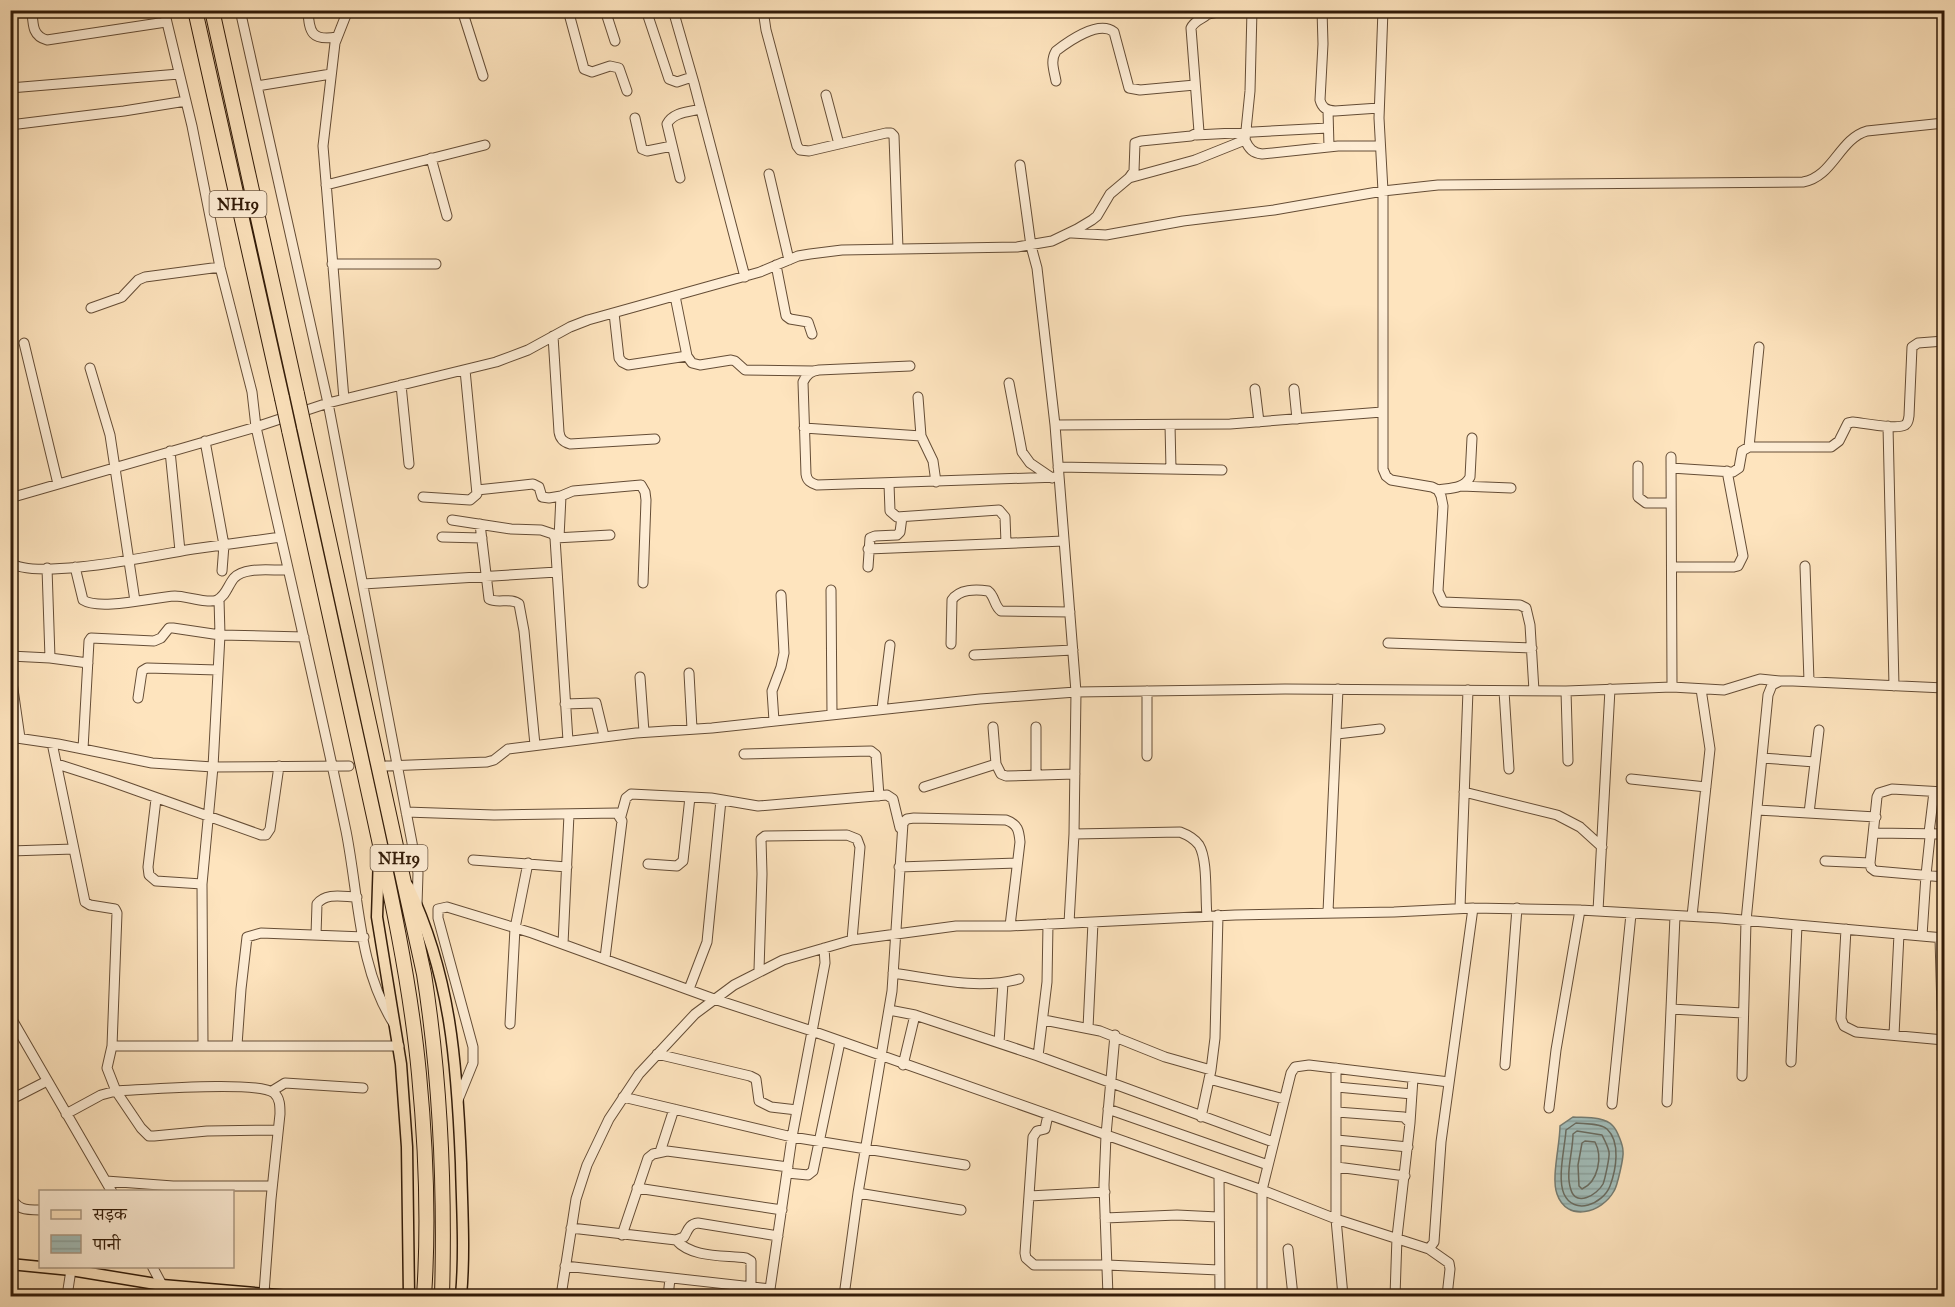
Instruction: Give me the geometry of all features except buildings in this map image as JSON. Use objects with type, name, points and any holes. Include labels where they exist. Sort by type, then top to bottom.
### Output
[{"type":"highway","name":"NH19","points":[[195,10],[379,841],[405,975],[419,1074],[424,1158],[427,1254],[424,1296]]},
{"type":"highway","name":"NH19","points":[[212,10],[424,974],[433,1032],[443,1155],[442,1296]]},
{"type":"main road","points":[[379,841],[377,917],[399,1046],[407,1147],[409,1296]]},
{"type":"main road","points":[[402,872],[436,956],[447,1001],[458,1100],[464,1244],[461,1296]]},
{"type":"main road","points":[[10,1264],[39,1267]]},
{"type":"main road","points":[[51,1268],[162,1285],[289,1296]]},
{"type":"street","points":[[32,10],[36,34],[39,38],[47,40],[166,22]]},
{"type":"street","points":[[164,10],[186,101],[220,267],[252,392],[256,427],[350,852],[373,983],[382,1006],[395,1026]]},
{"type":"street","points":[[240,10],[328,403],[418,873],[417,905]]},
{"type":"street","points":[[308,10],[309,30],[313,34],[321,38],[337,37]]},
{"type":"street","points":[[344,399],[323,146],[337,37],[348,10]]},
{"type":"street","points":[[462,10],[483,76]]},
{"type":"street","points":[[568,10],[584,69],[592,72],[610,66],[619,68],[627,91]]},
{"type":"street","points":[[605,10],[615,41]]},
{"type":"street","points":[[646,10],[669,79],[676,82],[692,77]]},
{"type":"street","points":[[673,10],[745,276]]},
{"type":"street","points":[[764,10],[764,22],[797,146],[804,151],[886,133],[894,136],[898,249]]},
{"type":"street","points":[[1196,135],[1199,128],[1191,28],[1196,21],[1210,12],[1227,10]]},
{"type":"street","points":[[1252,10],[1250,92],[1246,136],[1249,148],[1254,153],[1262,154],[1329,147],[1380,146]]},
{"type":"street","points":[[1322,10],[1320,100],[1322,106],[1328,111],[1379,108]]},
{"type":"street","points":[[1383,10],[1379,108],[1383,191],[1382,460],[1386,476],[1391,480],[1438,490],[1461,486],[1511,488]]},
{"type":"street","points":[[1056,81],[1052,63],[1056,51],[1095,28],[1102,27],[1114,32],[1129,88],[1140,90],[1195,85]]},
{"type":"street","points":[[10,88],[179,74]]},
{"type":"street","points":[[257,86],[331,74]]},
{"type":"street","points":[[826,94],[839,144]]},
{"type":"street","points":[[10,125],[186,101]]},
{"type":"street","points":[[680,178],[667,124],[675,115],[701,109]]},
{"type":"street","points":[[1328,111],[1329,147]]},
{"type":"street","points":[[635,118],[642,149],[646,151],[672,146]]},
{"type":"street","points":[[1070,233],[1106,235],[1383,191],[1451,184],[1803,182],[1812,180],[1821,174],[1859,134],[1867,131],[1944,123]]},
{"type":"street","points":[[10,498],[256,427],[328,403],[496,362],[528,350],[570,327],[824,251],[1031,246],[1052,241],[1070,233],[1096,216],[1110,194],[1130,178],[1134,171],[1135,143],[1141,141],[1196,135],[1246,136],[1328,128]]},
{"type":"street","points":[[1130,178],[1195,160],[1246,136]]},
{"type":"street","points":[[326,184],[485,145]]},
{"type":"street","points":[[431,158],[447,216]]},
{"type":"street","points":[[1020,165],[1031,246],[1037,268],[1054,425],[1058,466],[1055,478],[1064,541],[1076,692],[1074,834],[1069,923]]},
{"type":"street","points":[[769,174],[789,260]]},
{"type":"street","points":[[332,264],[436,264]]},
{"type":"street","points":[[776,265],[783,311],[790,319],[808,322],[812,334]]},
{"type":"street","points":[[91,308],[123,297],[138,280],[145,277],[220,267]]},
{"type":"street","points":[[675,296],[687,356],[692,363],[700,365],[735,361],[745,370],[813,371],[910,366]]},
{"type":"street","points":[[614,313],[622,362],[628,365],[687,356]]},
{"type":"street","points":[[553,336],[560,438],[570,444],[655,439]]},
{"type":"street","points":[[1671,468],[1733,472],[1739,468],[1742,451],[1749,447],[1831,447],[1839,441],[1848,423],[1901,426],[1909,420],[1912,347],[1918,343],[1944,341]]},
{"type":"street","points":[[24,343],[58,484]]},
{"type":"street","points":[[1749,447],[1759,347]]},
{"type":"street","points":[[90,368],[107,422],[135,601]]},
{"type":"street","points":[[423,497],[470,500],[477,494],[465,370]]},
{"type":"street","points":[[813,371],[806,375],[803,382],[806,474],[811,483],[817,485],[889,484],[1055,478]]},
{"type":"street","points":[[1010,383],[1022,452],[1030,463],[1055,478]]},
{"type":"street","points":[[401,386],[409,465]]},
{"type":"street","points":[[1255,389],[1259,422]]},
{"type":"street","points":[[1294,389],[1297,419]]},
{"type":"street","points":[[918,397],[921,436],[933,461],[936,482]]},
{"type":"street","points":[[1054,425],[1259,422],[1382,412]]},
{"type":"street","points":[[1170,425],[1172,469]]},
{"type":"street","points":[[1888,426],[1894,686]]},
{"type":"street","points":[[804,428],[921,436]]},
{"type":"street","points":[[1461,486],[1467,483],[1470,477],[1472,438]]},
{"type":"street","points":[[205,441],[224,545],[222,571]]},
{"type":"street","points":[[170,452],[180,551]]},
{"type":"street","points":[[1671,457],[1672,687]]},
{"type":"street","points":[[1058,466],[1222,470]]},
{"type":"street","points":[[1638,466],[1638,497],[1646,503],[1671,503]]},
{"type":"street","points":[[1671,567],[1734,567],[1742,561],[1743,556],[1727,471]]},
{"type":"street","points":[[477,490],[532,484],[539,488],[542,497],[546,498],[561,496],[573,491],[641,485],[646,500],[643,583]]},
{"type":"street","points":[[889,484],[890,511],[893,515],[902,518],[999,510],[1005,517],[1006,543]]},
{"type":"street","points":[[1438,490],[1443,506],[1438,591],[1440,598],[1443,602],[1451,604],[1520,605],[1526,608],[1529,615],[1534,691]]},
{"type":"street","points":[[561,496],[557,572],[568,741]]},
{"type":"street","points":[[868,567],[870,538],[897,536],[900,532],[902,518]]},
{"type":"street","points":[[452,520],[511,530],[550,532],[557,538],[610,535]]},
{"type":"street","points":[[480,524],[489,599],[514,601],[519,604],[524,631],[535,745]]},
{"type":"street","points":[[10,562],[21,567],[75,567],[281,537]]},
{"type":"street","points":[[442,537],[482,538]]},
{"type":"street","points":[[868,549],[1064,541]]},
{"type":"street","points":[[1805,566],[1809,681]]},
{"type":"street","points":[[75,567],[81,594],[86,603],[116,603],[178,596],[213,601],[219,599],[234,578],[247,571],[288,570]]},
{"type":"street","points":[[47,568],[50,658]]},
{"type":"street","points":[[363,584],[557,572]]},
{"type":"street","points":[[831,590],[832,715]]},
{"type":"street","points":[[951,644],[952,600],[954,596],[962,592],[988,591],[1001,611],[1070,612]]},
{"type":"street","points":[[774,721],[772,691],[784,653],[781,595]]},
{"type":"street","points":[[203,1045],[202,884],[213,767],[220,635],[219,599]]},
{"type":"street","points":[[83,749],[88,640],[94,637],[154,641],[161,638],[169,628],[220,635],[304,637]]},
{"type":"street","points":[[1388,643],[1532,648]]},
{"type":"street","points":[[882,709],[890,645]]},
{"type":"street","points":[[974,655],[1073,650]]},
{"type":"street","points":[[10,656],[88,663]]},
{"type":"street","points":[[10,668],[15,738],[152,763],[213,767],[349,766]]},
{"type":"street","points":[[138,698],[144,669],[218,670]]},
{"type":"street","points":[[689,673],[692,729]]},
{"type":"street","points":[[640,677],[644,732]]},
{"type":"street","points":[[387,766],[487,762],[508,749],[604,736],[1076,692],[1338,689],[1566,691],[1672,687],[1701,689],[1733,688],[1760,679],[1944,688]]},
{"type":"street","points":[[1742,1076],[1746,921],[1768,695],[1772,685],[1780,681]]},
{"type":"street","points":[[1328,912],[1338,689]]},
{"type":"street","points":[[1598,911],[1610,689]]},
{"type":"street","points":[[1692,916],[1710,740],[1701,689]]},
{"type":"street","points":[[1460,908],[1467,690]]},
{"type":"street","points":[[1147,691],[1148,756]]},
{"type":"street","points":[[1504,691],[1509,769]]},
{"type":"street","points":[[1566,691],[1568,761]]},
{"type":"street","points":[[565,704],[596,703],[604,736]]},
{"type":"street","points":[[993,727],[996,764],[1001,774],[1006,776],[1075,774]]},
{"type":"street","points":[[1036,727],[1036,775]]},
{"type":"street","points":[[1337,734],[1380,729]]},
{"type":"street","points":[[1809,813],[1819,730]]},
{"type":"street","points":[[52,743],[85,902],[115,909],[117,912],[112,1046],[107,1068],[116,1091],[149,1136],[217,1130],[278,1130]]},
{"type":"street","points":[[744,754],[872,750],[876,755],[879,796]]},
{"type":"street","points":[[1762,758],[1815,762]]},
{"type":"street","points":[[924,787],[996,764]]},
{"type":"street","points":[[57,765],[107,780],[261,835],[266,834],[270,829],[279,766]]},
{"type":"street","points":[[1631,779],[1706,787]]},
{"type":"street","points":[[1944,792],[1883,790],[1877,797],[1875,833],[1870,863],[1871,868],[1875,871],[1944,877]]},
{"type":"street","points":[[1464,792],[1557,815],[1580,827],[1602,847]]},
{"type":"street","points":[[1923,936],[1929,833],[1934,792]]},
{"type":"street","points":[[605,958],[616,878],[621,816],[626,798],[632,794],[722,800],[758,806],[891,795],[901,830]]},
{"type":"street","points":[[648,864],[677,866],[683,861],[690,797]]},
{"type":"street","points":[[156,799],[149,875],[156,881],[202,884]]},
{"type":"street","points":[[689,989],[707,942],[722,800]]},
{"type":"street","points":[[1757,810],[1876,817]]},
{"type":"street","points":[[406,812],[494,815],[613,813],[621,816]]},
{"type":"street","points":[[563,944],[569,814]]},
{"type":"street","points":[[844,1296],[858,1193],[889,1010],[896,933],[901,830],[907,819],[1006,820],[1017,826],[1019,833],[1017,863],[1010,926]]},
{"type":"street","points":[[1074,834],[1180,832],[1190,836],[1198,844],[1202,853],[1207,916]]},
{"type":"street","points":[[1875,833],[1944,834]]},
{"type":"street","points":[[759,970],[762,874],[760,844],[761,838],[765,836],[848,835],[857,839],[860,847],[852,940]]},
{"type":"street","points":[[10,852],[74,849]]},
{"type":"street","points":[[473,860],[567,867]]},
{"type":"street","points":[[1825,861],[1870,863]]},
{"type":"street","points":[[510,1024],[515,928],[528,863]]},
{"type":"street","points":[[899,867],[1017,863]]},
{"type":"street","points":[[316,935],[319,900],[331,896],[357,897]]},
{"type":"street","points":[[458,1100],[473,1063],[473,1047],[437,913],[438,909],[447,907],[605,958],[714,999],[812,1031],[1262,1190],[1336,1219],[1429,1249],[1449,1263],[1447,1296]]},
{"type":"street","points":[[561,1296],[576,1199],[587,1165],[609,1119],[657,1054],[695,1014],[759,970],[783,960],[852,940],[956,926],[1010,926],[1218,915],[1460,908],[1580,910],[1692,916],[1942,938],[1942,1009]]},
{"type":"street","points":[[1429,1249],[1434,1242],[1441,1142],[1473,908]]},
{"type":"street","points":[[1505,1065],[1517,908]]},
{"type":"street","points":[[1549,1108],[1556,1050],[1580,910]]},
{"type":"street","points":[[1612,1104],[1631,914]]},
{"type":"street","points":[[1201,1117],[1210,1074],[1216,1015],[1218,915]]},
{"type":"street","points":[[1667,1102],[1676,916]]},
{"type":"street","points":[[1088,1028],[1093,922]]},
{"type":"street","points":[[1038,1056],[1047,982],[1048,924]]},
{"type":"street","points":[[1791,1062],[1797,925]]},
{"type":"street","points":[[1846,929],[1841,1019],[1844,1026],[1856,1032],[1944,1040]]},
{"type":"street","points":[[237,1045],[247,937],[261,933],[364,937]]},
{"type":"street","points":[[1893,1035],[1899,934]]},
{"type":"street","points":[[565,1266],[751,1287],[769,1293],[792,1137],[825,963],[825,948]]},
{"type":"street","points":[[893,973],[967,984],[1003,983],[1019,979]]},
{"type":"street","points":[[999,1043],[1003,983]]},
{"type":"street","points":[[1671,1009],[1743,1013]]},
{"type":"street","points":[[889,1010],[915,1016],[1038,1056],[1273,1142]]},
{"type":"street","points":[[10,1016],[111,1190]]},
{"type":"street","points":[[903,1065],[915,1016]]},
{"type":"street","points":[[1044,1020],[1114,1035],[1210,1074],[1284,1099]]},
{"type":"street","points":[[1108,1296],[1105,1218],[1106,1135],[1114,1035]]},
{"type":"street","points":[[622,1235],[648,1158],[660,1152],[667,1151],[788,1170],[805,1175],[812,1173],[840,1042]]},
{"type":"street","points":[[112,1046],[399,1046]]},
{"type":"street","points":[[657,1054],[750,1076],[756,1079],[759,1101],[765,1105],[797,1110]]},
{"type":"street","points":[[1262,1296],[1262,1190],[1284,1099],[1291,1073],[1295,1067],[1309,1065],[1449,1082]]},
{"type":"street","points":[[1336,1068],[1336,1219],[1342,1296]]},
{"type":"street","points":[[1395,1296],[1397,1237],[1408,1147],[1413,1078]]},
{"type":"street","points":[[10,1101],[47,1081]]},
{"type":"street","points":[[272,1091],[285,1083],[363,1088]]},
{"type":"street","points":[[66,1114],[101,1095],[116,1091],[207,1087],[255,1088],[272,1091],[277,1095],[280,1103],[264,1293]]},
{"type":"street","points":[[1337,1087],[1412,1094]]},
{"type":"street","points":[[623,1098],[792,1137],[965,1165]]},
{"type":"street","points":[[660,1152],[674,1109]]},
{"type":"street","points":[[1108,1109],[1268,1166]]},
{"type":"street","points":[[1337,1112],[1404,1118],[1410,1123]]},
{"type":"street","points":[[1048,1115],[1045,1129],[1037,1131],[1033,1137],[1025,1253],[1029,1262],[1034,1265],[1107,1265],[1219,1270]]},
{"type":"street","points":[[1337,1140],[1408,1147]]},
{"type":"street","points":[[1337,1167],[1405,1176]]},
{"type":"street","points":[[1219,1176],[1220,1296]]},
{"type":"street","points":[[106,1181],[172,1186],[272,1186]]},
{"type":"street","points":[[637,1188],[782,1210]]},
{"type":"street","points":[[1029,1196],[1105,1192]]},
{"type":"street","points":[[858,1193],[962,1210]]},
{"type":"street","points":[[10,1195],[20,1209],[39,1210]]},
{"type":"street","points":[[1105,1218],[1218,1216]]},
{"type":"street","points":[[571,1228],[676,1240],[684,1237],[689,1228],[698,1223],[778,1236]]},
{"type":"street","points":[[676,1240],[681,1246],[693,1252],[746,1258],[751,1261],[751,1287]]},
{"type":"street","points":[[1288,1249],[1293,1296]]},
{"type":"street","points":[[153,1268],[168,1296]]},
{"type":"street","points":[[67,1296],[71,1270]]},
{"type":"street","points":[[668,1296],[670,1279]]},
{"type":"water","points":[[1573,1117],[1594,1118],[1609,1123],[1616,1131],[1623,1148],[1614,1191],[1601,1205],[1585,1212],[1568,1209],[1562,1203],[1555,1187],[1560,1126]]}]
